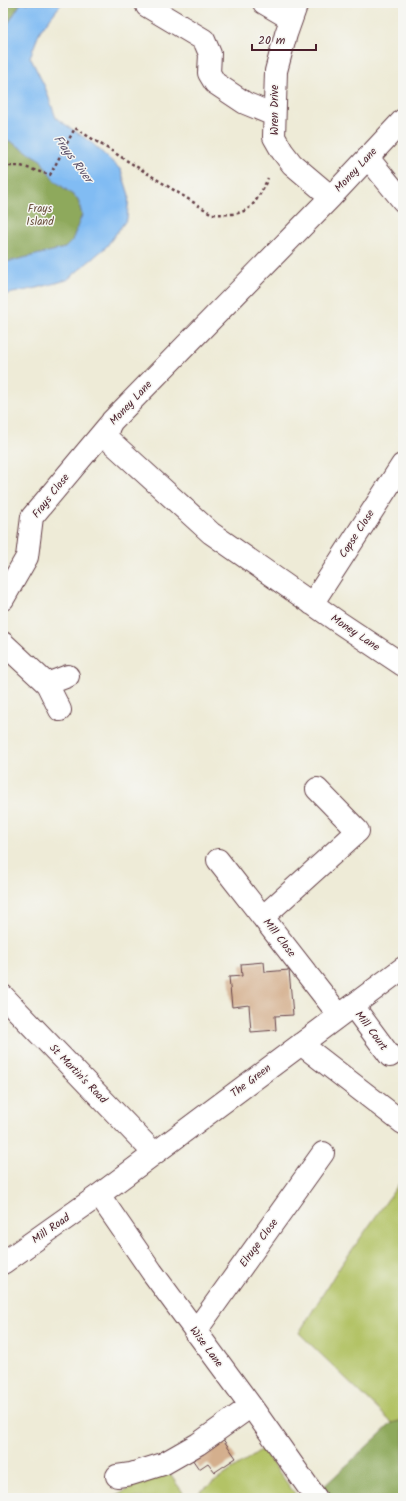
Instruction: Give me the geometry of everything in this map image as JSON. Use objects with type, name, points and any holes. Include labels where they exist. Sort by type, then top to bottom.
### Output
[{"type":"street","points":[[264,3],[294,11]]},
{"type":"street","points":[[147,6],[204,40],[210,54],[209,73],[215,84],[245,103],[274,115]]},
{"type":"street","name":"Wren Drive","points":[[294,11],[276,71],[274,137],[278,154],[331,197]]},
{"type":"street","name":"Money Lane","points":[[403,120],[331,197],[109,425],[107,433],[108,439],[211,532],[312,604],[403,665]]},
{"type":"street","points":[[368,158],[403,201]]},
{"type":"street","name":"Frays Close","points":[[3,599],[27,557],[32,517],[109,425]]},
{"type":"street","name":"Copse Close","points":[[312,604],[402,465]]},
{"type":"street","points":[[3,643],[47,684],[60,710]]},
{"type":"street","points":[[47,684],[68,676]]},
{"type":"street","points":[[262,917],[358,831],[317,789]]},
{"type":"street","name":"Mill Close","points":[[218,860],[262,917],[346,1011]]},
{"type":"street","name":"The Green","points":[[99,1195],[403,968]]},
{"type":"street","name":"St Martin's Road","points":[[3,996],[154,1153]]},
{"type":"street","name":"Mill Court","points":[[346,1011],[390,1056]]},
{"type":"street","points":[[301,1044],[403,1123]]},
{"type":"street","name":"Elruge Close","points":[[195,1332],[322,1153]]},
{"type":"street","name":"Mill Road","points":[[3,1263],[99,1195]]},
{"type":"street","name":"Wise Lane","points":[[99,1195],[152,1272],[316,1498]]},
{"type":"street","points":[[117,1476],[131,1474],[163,1464],[198,1444],[250,1406]]},
{"type":"path","points":[[3,166],[21,166],[50,175],[75,128],[212,214],[228,215],[250,208],[259,197],[268,178]]},
{"type":"green space","points":[[3,3],[21,3],[3,32]]},
{"type":"green space","name":"Frays Island","points":[[3,135],[8,140],[40,159],[54,180],[78,199],[82,215],[72,241],[65,248],[3,263]]},
{"type":"green space","points":[[403,1178],[403,1420],[392,1423],[299,1333],[337,1271]]},
{"type":"green space","points":[[403,1420],[403,1498],[325,1498],[320,1490],[392,1423]]},
{"type":"green space","points":[[262,1449],[298,1498],[191,1498]]},
{"type":"green space","points":[[166,1469],[187,1498],[112,1498]]},
{"type":"water","name":"Frays River","points":[[21,3],[62,3],[40,31],[30,57],[45,87],[56,118],[92,143],[121,170],[129,195],[127,219],[106,247],[67,280],[3,295],[3,263],[65,248],[72,241],[82,215],[78,199],[54,180],[40,159],[8,140],[3,135],[3,32]]},
{"type":"building","points":[[264,962],[265,972],[289,970],[293,1015],[275,1016],[276,1030],[251,1032],[249,1005],[232,1007],[229,977],[242,976],[241,964]]},
{"type":"building","points":[[220,1435],[236,1458],[215,1472],[208,1463],[199,1469],[190,1456]]}]
